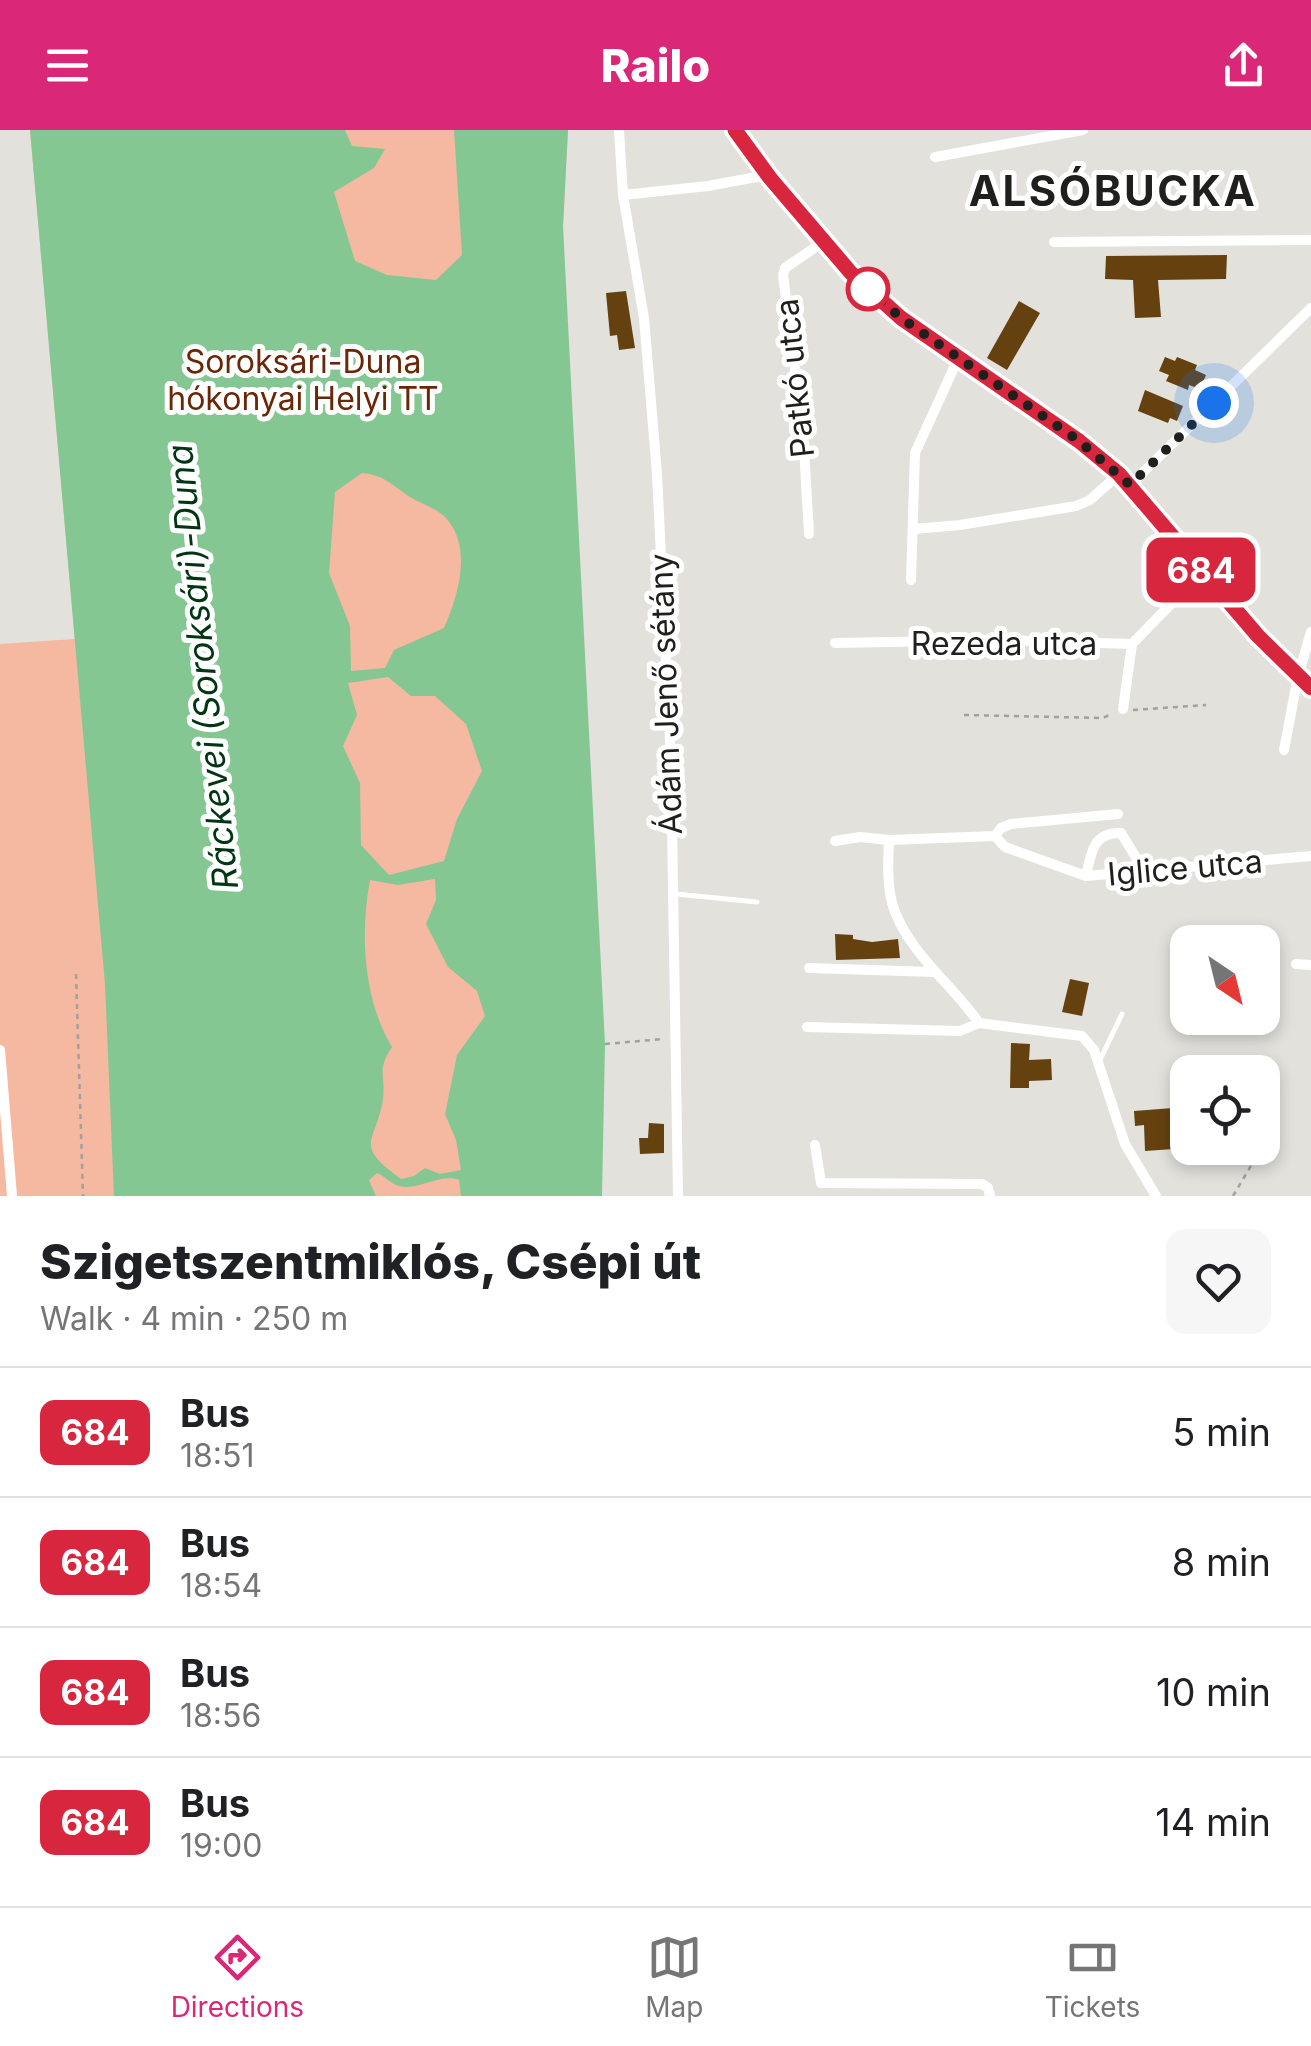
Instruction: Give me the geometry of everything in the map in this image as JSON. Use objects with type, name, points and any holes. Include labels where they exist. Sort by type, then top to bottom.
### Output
[{"type":"street","name":"Ádám Jenő sétány","points":[[619,130],[623,195],[644,318],[657,474],[670,763],[678,1196]]},
{"type":"street","points":[[736,130],[823,242],[901,318],[1079,441],[1119,474],[1258,636],[1311,688]]},
{"type":"street","points":[[935,156],[1083,130]]},
{"type":"street","points":[[623,195],[768,175]]},
{"type":"street","points":[[1054,242],[1092,247],[1311,240]]},
{"type":"street","name":"Patkó utca","points":[[809,534],[803,430],[783,275],[786,268],[823,242]]},
{"type":"street","points":[[1130,485],[1311,308]]},
{"type":"street","points":[[910,580],[914,452],[958,359]]},
{"type":"street","points":[[914,529],[1076,506],[1090,500],[1119,474]]},
{"type":"street","name":"Rezeda utca","points":[[834,644],[1000,640],[1132,644],[1202,572]]},
{"type":"street","points":[[1284,750],[1311,632]]},
{"type":"street","points":[[1123,708],[1132,644]]},
{"type":"street","points":[[835,842],[860,837],[889,840],[995,836],[1001,828],[1012,824],[1118,814]]},
{"type":"street","points":[[1086,876],[1094,842],[1115,832],[1120,833],[1142,869]]},
{"type":"street","name":"Iglice utca","points":[[995,836],[1005,847],[1086,876],[1311,856]]},
{"type":"street","points":[[889,840],[888,880],[897,916],[934,972],[979,1023]]},
{"type":"street","points":[[1296,964],[1311,965]]},
{"type":"street","points":[[808,968],[934,972]]},
{"type":"street","points":[[808,1027],[960,1031],[979,1023],[1082,1036],[1094,1050],[1125,1144],[1156,1196]]},
{"type":"street","points":[[0,1050],[12,1196]]},
{"type":"street","points":[[816,1145],[821,1182],[982,1184],[990,1196]]},
{"type":"lane","points":[[672,893],[757,902]]},
{"type":"lane","points":[[1098,1065],[1122,1014]]},
{"type":"path","points":[[964,715],[1103,718],[1123,708],[1139,711],[1206,705]]},
{"type":"path","points":[[76,974],[84,1196]]},
{"type":"path","points":[[604,1044],[674,1038]]},
{"type":"path","points":[[1233,1196],[1251,1165]]},
{"type":"green space","name":"Ráckevei (Soroksári)-Duna","points":[[30,130],[568,130],[563,226],[577,1196],[0,1196],[0,644],[75,639]]},
{"type":"water","name":"Ráckevei (Soroksári)-Duna","points":[[30,130],[345,130],[352,146],[385,149],[374,168],[334,192],[355,261],[387,275],[436,280],[462,255],[454,130],[568,130],[563,226],[605,1044],[602,1196],[461,1196],[459,1180],[452,1178],[407,1187],[377,1173],[369,1180],[376,1196],[114,1196],[105,984]],"holes":[[[362,473],[382,478],[444,516],[459,542],[461,556],[458,586],[444,628],[394,650],[385,668],[351,671],[350,626],[329,573],[335,492]],[[388,677],[411,696],[435,696],[466,724],[482,771],[457,819],[444,861],[389,875],[361,845],[360,783],[343,746],[357,715],[348,683]],[[435,879],[436,900],[426,924],[448,967],[477,991],[485,1016],[457,1055],[445,1114],[456,1140],[461,1170],[440,1174],[425,1168],[401,1179],[372,1150],[383,1099],[383,1068],[392,1047],[375,1008],[365,944],[370,880],[398,885]]]},
{"type":"building","points":[[1227,255],[1226,279],[1158,280],[1161,317],[1135,318],[1133,280],[1105,279],[1106,256]]},
{"type":"building","points":[[626,291],[635,348],[619,350],[617,335],[610,336],[606,293]]},
{"type":"building","points":[[1019,301],[1040,313],[1007,370],[987,358]]},
{"type":"building","points":[[1165,357],[1197,365],[1195,370],[1206,375],[1200,389],[1189,385],[1188,390],[1166,381],[1169,375],[1159,371]]},
{"type":"building","points":[[1145,390],[1183,406],[1177,421],[1170,418],[1168,423],[1138,411]]},
{"type":"building","points":[[835,934],[872,942],[898,939],[900,958],[836,960]]},
{"type":"building","points":[[1070,979],[1089,983],[1082,1016],[1062,1012]]},
{"type":"building","points":[[1011,1043],[1030,1044],[1029,1060],[1051,1059],[1052,1080],[1029,1081],[1029,1088],[1010,1088]]},
{"type":"building","points":[[1170,1108],[1170,1149],[1145,1151],[1144,1125],[1135,1126],[1134,1111]]},
{"type":"building","points":[[649,1123],[664,1124],[664,1153],[640,1154],[639,1138],[648,1138]]},
{"type":"bus line","name":"684","points":[[735,130],[770,178],[851,273],[901,318],[1079,441],[1119,474],[1258,636],[1311,688]]},
{"type":"district","name":"ALSÓBUCKA","points":[[1113,191]]},
{"type":"route","points":[[868,289],[901,318],[1079,441],[1130,485],[1214,403]]},
{"type":"park label","name":"Soroksári-Duna hókonyai Helyi TT","points":[[303,380]]}]
